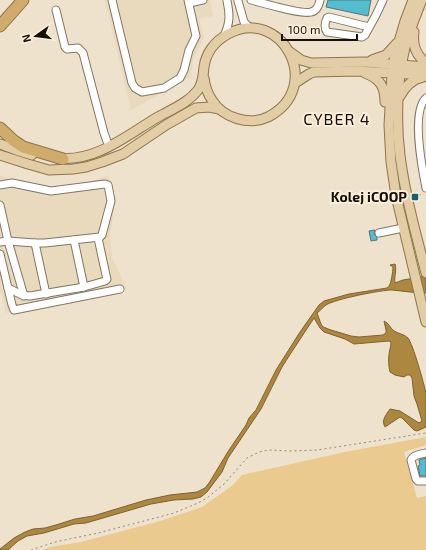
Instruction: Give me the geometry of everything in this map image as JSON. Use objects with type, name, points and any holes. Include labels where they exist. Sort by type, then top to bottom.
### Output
[{"type":"highway","points":[[0,16],[17,0]]},
{"type":"highway","points":[[0,26],[23,0]]},
{"type":"highway","points":[[0,128],[23,147],[63,159]]},
{"type":"main road","points":[[294,83],[314,72],[362,67],[386,55],[398,41],[405,21],[419,2]]},
{"type":"main road","points":[[419,2],[414,34],[414,45],[419,56],[426,63]]},
{"type":"main road","points":[[389,130],[389,108],[397,69],[404,52],[419,2]]},
{"type":"main road","points":[[290,52],[294,64],[294,83],[291,94],[284,105],[275,113],[264,118],[241,120],[229,116],[219,109],[212,101],[207,91],[204,78],[204,68],[208,54],[216,42],[224,36],[237,30],[250,28],[269,33],[277,38],[290,52],[301,60],[311,63],[397,69],[426,67]]},
{"type":"main road","points":[[398,41],[397,69],[400,153],[408,198],[426,273]]},
{"type":"main road","points":[[362,67],[384,88],[393,178],[403,228],[426,322]]},
{"type":"main road","points":[[397,69],[426,76]]},
{"type":"main road","points":[[399,99],[403,90],[410,83],[419,77],[426,76]]},
{"type":"main road","points":[[0,144],[18,151],[39,156],[63,159],[82,157],[109,147],[158,116],[190,99],[198,90],[204,78]]},
{"type":"main road","points":[[0,155],[49,170],[73,170],[102,162],[123,154],[166,125],[196,108],[209,107],[219,109]]},
{"type":"street","points":[[112,0],[132,83],[135,88],[142,92],[164,88],[180,78],[184,70],[189,50],[196,36],[189,1],[203,0]]},
{"type":"street","points":[[224,36],[228,27],[229,13],[227,1],[233,3],[239,0],[244,22],[250,28]]},
{"type":"street","points":[[252,0],[282,4],[302,12],[310,13],[317,9],[320,4],[320,0]]},
{"type":"street","points":[[369,26],[329,17],[326,20],[325,29],[327,32],[362,37],[364,35],[376,15],[383,0]]},
{"type":"street","points":[[56,10],[65,47],[67,49],[78,48],[83,53],[109,147]]},
{"type":"street","points":[[426,98],[422,102],[420,108],[422,122],[419,137],[424,158],[426,187]]},
{"type":"street","points":[[0,179],[51,191],[107,184],[111,201],[102,235],[98,238],[35,243],[8,241],[0,242]]},
{"type":"street","points":[[0,185],[12,183]]},
{"type":"street","points":[[0,205],[8,241],[24,296]]},
{"type":"street","points":[[379,233],[403,228]]},
{"type":"street","points":[[8,288],[18,294],[30,296],[84,287],[105,281],[107,279],[98,238]]},
{"type":"street","points":[[74,240],[84,287]]},
{"type":"street","points":[[35,243],[46,294]]},
{"type":"street","points":[[0,254],[14,310],[120,289]]},
{"type":"street","points":[[426,453],[414,456],[411,460],[416,479],[421,482],[426,481]]},
{"type":"path","points":[[408,198],[426,194]]},
{"type":"path","points":[[30,550],[55,542],[98,533],[174,513],[207,498],[224,484],[247,458],[258,452],[269,450],[317,450],[426,433]]},
{"type":"shaded area","points":[[105,0],[210,0],[213,16],[199,19],[204,38],[193,60],[191,77],[131,110]]},
{"type":"shaded area","points":[[0,175],[21,185],[67,189],[109,175],[115,202],[110,237],[112,258],[127,289],[6,313],[0,289]]},
{"type":"shaded area","points":[[395,264],[395,283],[426,276],[426,293],[386,290],[369,293],[331,303],[326,305],[317,313],[323,327],[351,336],[359,337],[383,335],[386,333],[384,321],[394,331],[408,338],[421,373],[426,393],[426,427],[417,431],[414,430],[400,417],[385,427],[384,418],[390,409],[400,411],[419,423],[422,421],[414,396],[412,378],[410,375],[404,377],[390,372],[389,359],[391,342],[354,344],[345,339],[324,332],[314,318],[282,367],[261,409],[228,458],[222,472],[207,492],[201,497],[151,504],[86,523],[74,524],[44,533],[27,536],[18,541],[8,550],[0,550],[14,538],[33,529],[45,528],[75,519],[93,516],[146,500],[170,495],[197,492],[205,488],[249,418],[256,410],[276,370],[319,305],[324,301],[349,294],[387,288],[389,286],[393,271],[393,267],[390,265]]},
{"type":"shaded area","points":[[426,437],[426,445],[404,452],[417,498],[426,496],[426,550],[43,550],[50,547],[81,542],[160,521],[202,507],[233,485],[242,475],[345,452]]},
{"type":"building","points":[[328,0],[371,0],[368,16],[326,7]]},
{"type":"building","points":[[375,230],[374,234],[377,237],[377,240],[371,241],[369,231]]},
{"type":"building","points":[[426,458],[426,476],[420,476],[418,466],[420,465],[419,460]]},
{"type":"place","name":"Kolej iCOOP","points":[[415,197]]},
{"type":"district","name":"CYBER 4","points":[[337,119]]}]
